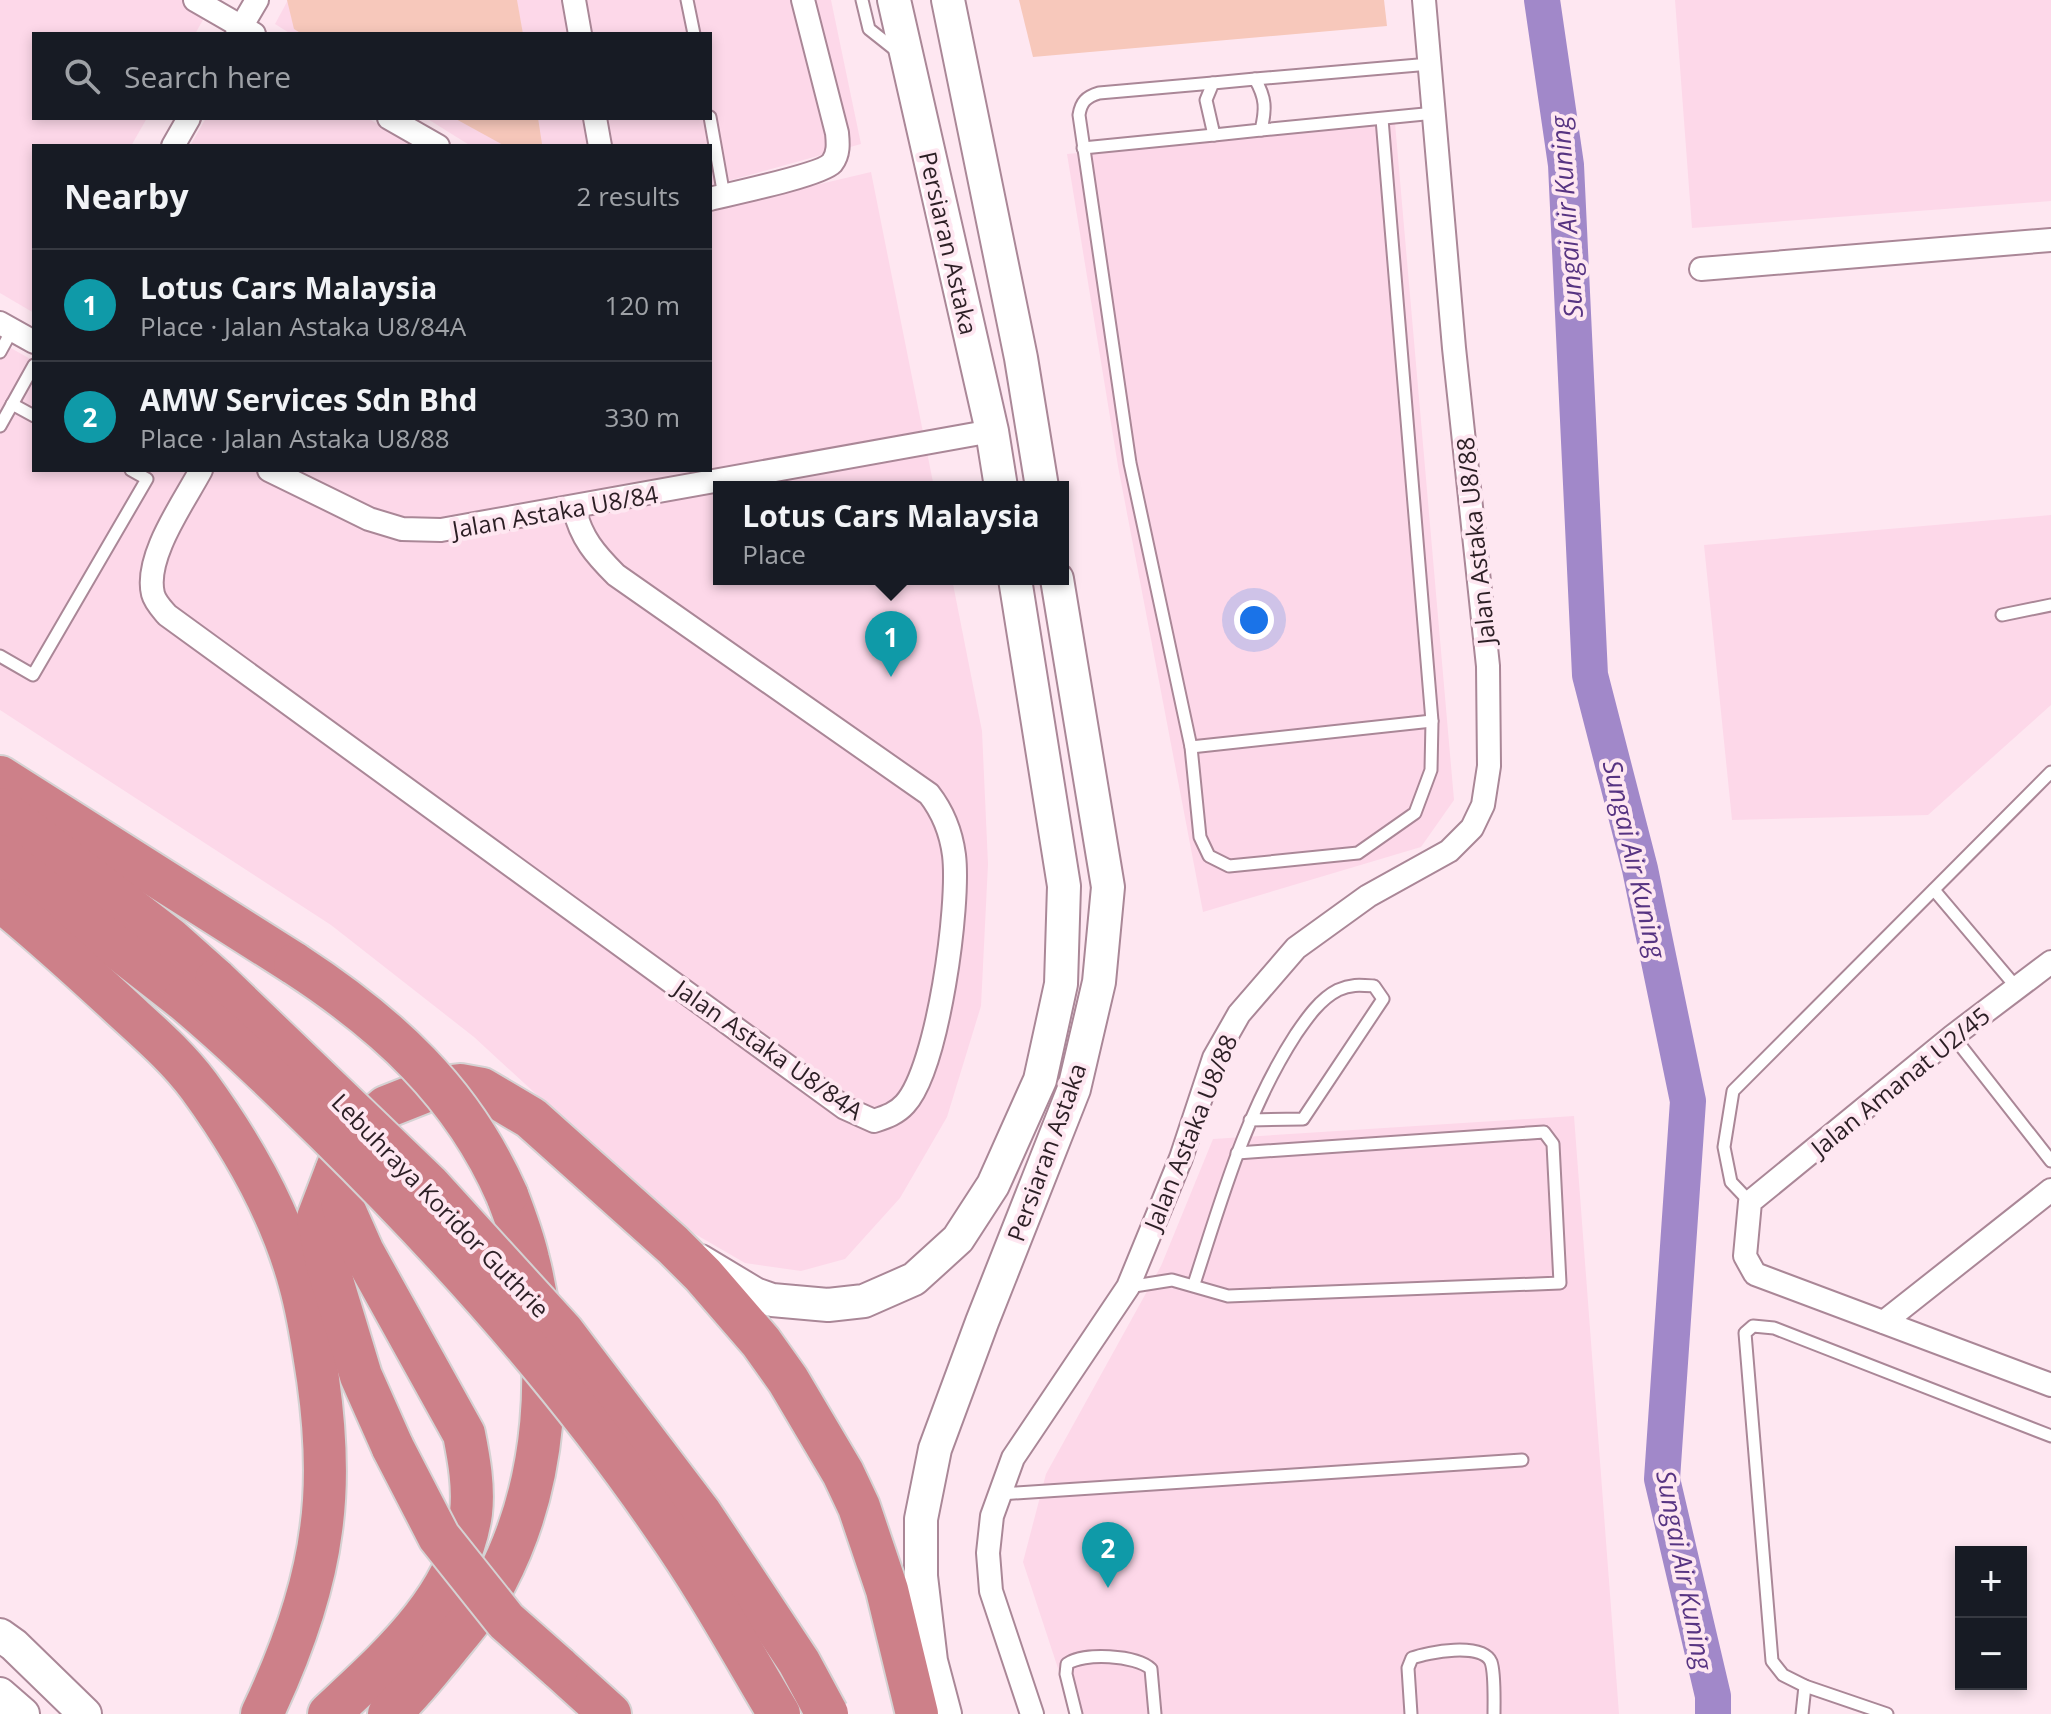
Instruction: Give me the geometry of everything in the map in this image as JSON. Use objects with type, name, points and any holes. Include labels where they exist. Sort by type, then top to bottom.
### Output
[{"type":"highway","points":[[0,777],[339,993],[424,1067],[475,1134],[507,1195],[529,1259],[537,1308],[543,1379],[537,1455],[520,1523],[495,1583],[473,1618],[389,1714]]},
{"type":"highway","name":"Lebuhraya Koridor Guthrie","points":[[0,809],[170,939],[200,990],[248,1056],[353,1158],[448,1257],[521,1340],[665,1528],[779,1714]]},
{"type":"highway","name":"Lebuhraya Koridor Guthrie","points":[[0,856],[200,990],[429,1185],[563,1332],[637,1426],[784,1639],[827,1714]]},
{"type":"highway","points":[[0,900],[41,933],[168,1050],[198,1085],[239,1146],[263,1192],[284,1236],[300,1282],[321,1401],[321,1532],[306,1600],[283,1668],[262,1714]]},
{"type":"highway","points":[[610,1714],[506,1621],[439,1537],[393,1448],[361,1376],[327,1264],[318,1218],[341,1158],[360,1129],[386,1107],[434,1088],[460,1085],[482,1089],[531,1118],[673,1245],[761,1342],[788,1380],[843,1473],[859,1507],[887,1590],[917,1714]]},
{"type":"highway","points":[[329,1714],[393,1653],[419,1623],[454,1571],[471,1512],[470,1464],[464,1434],[363,1252],[344,1209],[336,1172]]},
{"type":"main road","name":"Persiaran Astaka","points":[[894,0],[992,431],[1000,481]]},
{"type":"main road","name":"Persiaran Astaka","points":[[948,0],[1021,358],[1041,481]]},
{"type":"main road","points":[[992,431],[1021,358]]},
{"type":"main road","name":"Persiaran Astaka","points":[[673,1245],[755,1294],[772,1300],[847,1305],[881,1296],[914,1279],[958,1239],[993,1185],[1040,1080],[1061,984],[1064,886],[1016,585]]},
{"type":"main road","name":"Persiaran Astaka","points":[[945,1714],[931,1661],[921,1576],[921,1519],[935,1449],[987,1307],[1074,1089],[1100,966],[1108,887],[1058,585]]},
{"type":"main road","points":[[0,1635],[85,1714]]},
{"type":"main road","points":[[0,1694],[23,1714]]},
{"type":"street","points":[[195,0],[244,31],[257,0]]},
{"type":"street","points":[[574,0],[580,32]]},
{"type":"street","points":[[717,197],[828,167],[834,161],[839,146],[837,133],[803,0]]},
{"type":"street","name":"Jalan Astaka U8/88","points":[[1032,1714],[991,1591],[988,1553],[992,1516],[1013,1458],[1128,1287],[1181,1158],[1214,1058],[1239,1014],[1296,948],[1368,896],[1449,851],[1472,828],[1483,805],[1489,766],[1488,666],[1454,348],[1424,0]]},
{"type":"street","points":[[174,144],[188,120]]},
{"type":"street","points":[[392,120],[434,144]]},
{"type":"street","points":[[595,120],[600,144]]},
{"type":"street","points":[[1701,269],[2051,240]]},
{"type":"street","points":[[6,326],[32,341]]},
{"type":"street","name":"Jalan Astaka U8/84","points":[[721,481],[992,431]]},
{"type":"street","name":"Jalan Astaka U8/84A","points":[[200,472],[159,550],[151,580],[153,598],[167,615],[845,1108],[874,1121],[892,1116],[907,1103],[923,1072],[948,974],[955,887],[954,855],[948,827],[939,808],[929,794],[616,575],[590,548],[579,530],[574,508]]},
{"type":"street","name":"Jalan Astaka U8/84","points":[[273,472],[369,519],[402,529],[441,530],[713,482]]},
{"type":"street","name":"Jalan Amanat U2/45","points":[[1750,1202],[1953,1036],[2051,962]]},
{"type":"street","points":[[1884,1322],[2051,1190]]},
{"type":"street","points":[[1750,1202],[1745,1256],[1755,1274],[2051,1385]]},
{"type":"lane","points":[[687,0],[694,32]]},
{"type":"lane","points":[[862,0],[869,29],[908,59]]},
{"type":"lane","points":[[1382,119],[1432,721],[1431,770],[1415,813],[1358,853],[1229,866],[1209,856],[1200,837],[1191,747],[1130,463],[1083,148],[1080,105],[1089,96],[1099,93],[1431,64]]},
{"type":"lane","points":[[1255,79],[1264,96],[1266,110],[1261,130]]},
{"type":"lane","points":[[1213,83],[1206,100],[1214,135]]},
{"type":"lane","points":[[1083,148],[1435,113]]},
{"type":"lane","points":[[710,120],[717,197]]},
{"type":"lane","points":[[0,352],[6,326]]},
{"type":"lane","points":[[0,426],[32,369]]},
{"type":"lane","points":[[12,404],[32,415]]},
{"type":"lane","points":[[0,656],[33,675],[147,479],[135,472]]},
{"type":"lane","points":[[2002,615],[2051,605]]},
{"type":"lane","points":[[1191,747],[1432,721]]},
{"type":"lane","points":[[1750,1202],[1731,1182],[1724,1147],[1733,1091],[2051,772]]},
{"type":"lane","points":[[1934,890],[2017,988]]},
{"type":"lane","points":[[1194,1284],[1237,1153],[1250,1120],[1279,1061],[1311,1012],[1335,992],[1353,984],[1374,986],[1383,999],[1303,1119],[1250,1120]]},
{"type":"lane","points":[[1953,1036],[2051,1161]]},
{"type":"lane","points":[[1128,1287],[1172,1280],[1228,1296],[1560,1283],[1553,1144],[1544,1132],[1237,1153]]},
{"type":"lane","points":[[1887,1714],[1805,1686],[1783,1675],[1772,1661],[1745,1333],[1753,1326],[1774,1328],[2051,1436]]},
{"type":"lane","points":[[1000,1494],[1522,1460]]},
{"type":"lane","points":[[1411,1714],[1408,1668],[1412,1658],[1423,1654],[1473,1650],[1484,1654],[1491,1662],[1494,1714]]},
{"type":"lane","points":[[1076,1714],[1066,1674],[1067,1664],[1075,1658],[1131,1658],[1144,1662],[1151,1669],[1155,1714]]},
{"type":"lane","points":[[1802,1714],[1805,1686]]},
{"type":"shaded area","points":[[0,0],[214,0],[196,32],[32,32],[32,120],[146,120],[132,144],[32,144],[32,312],[0,293]]},
{"type":"shaded area","points":[[287,0],[517,0],[523,32],[299,32],[294,29]]},
{"type":"shaded area","points":[[288,0],[831,0],[861,144],[712,185],[712,144],[468,144],[429,120],[712,120],[712,32],[288,32],[275,24]]},
{"type":"shaded area","points":[[1019,0],[1384,0],[1387,26],[1033,57]]},
{"type":"shaded area","points":[[1675,0],[2051,0],[2051,201],[1692,228]]},
{"type":"shaded area","points":[[205,120],[371,120],[413,144],[191,144]]},
{"type":"shaded area","points":[[458,120],[538,120],[542,144],[501,144]]},
{"type":"shaded area","points":[[1395,123],[1454,800],[1421,847],[1203,912],[1118,466],[1067,154]]},
{"type":"shaded area","points":[[871,172],[933,481],[713,481],[713,585],[953,585],[982,731],[988,864],[981,1006],[947,1117],[900,1198],[845,1259],[801,1271],[745,1263],[676,1223],[474,1037],[331,925],[0,710],[0,342],[32,360],[32,472],[712,472],[712,210]]},
{"type":"shaded area","points":[[2051,515],[2051,705],[1928,815],[1732,820],[1704,545]]},
{"type":"shaded area","points":[[1574,1116],[1619,1714],[1073,1714],[1023,1562],[1046,1474],[1161,1266],[1213,1139]]},
{"type":"waterway","name":"Sungai Air Kuning","points":[[1542,0],[1566,165],[1590,675],[1640,869],[1688,1101],[1662,1479],[1713,1696],[1713,1714]]},
{"type":"place","name":"Lotus Cars Malaysia","points":[[891,677]]},
{"type":"place","name":"AMW Services Sdn Bhd","points":[[1108,1588]]}]
